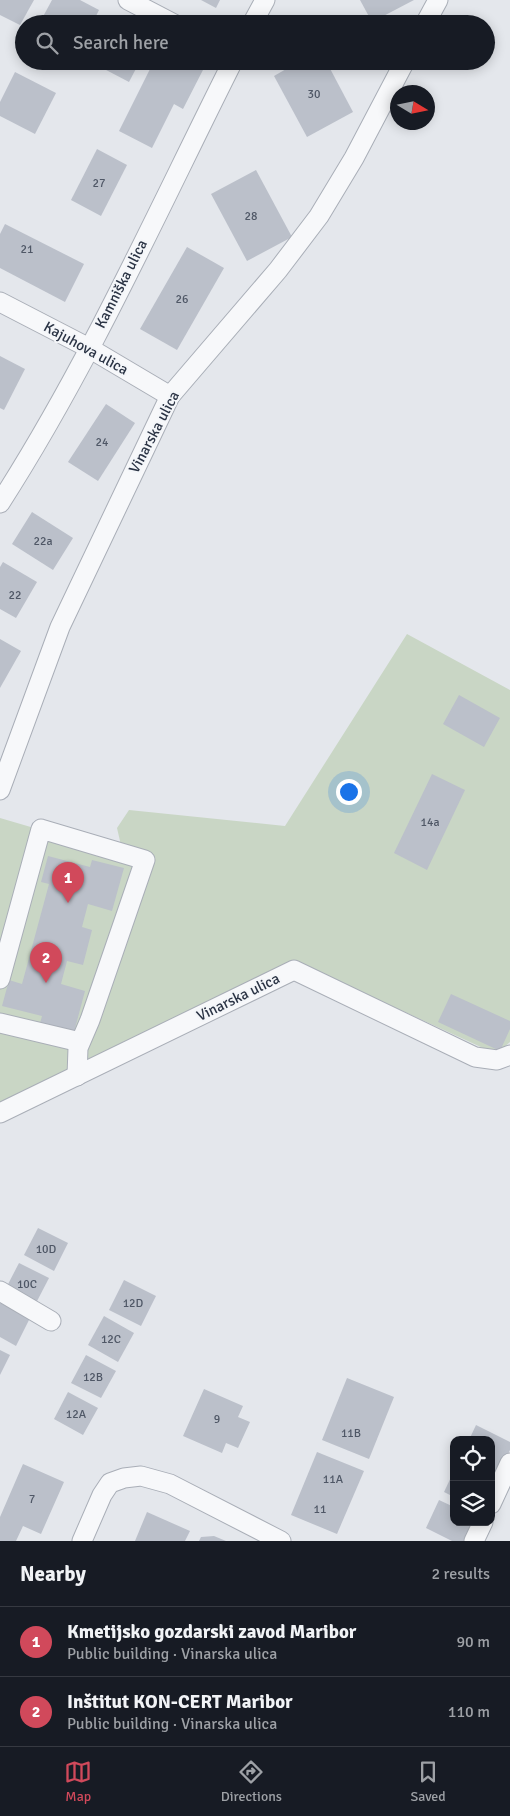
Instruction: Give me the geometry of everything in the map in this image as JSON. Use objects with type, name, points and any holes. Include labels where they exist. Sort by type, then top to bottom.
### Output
[{"type":"street","points":[[128,0],[157,15]]},
{"type":"street","points":[[257,15],[265,0]]},
{"type":"street","points":[[430,15],[438,0]]},
{"type":"street","name":"Kamniška ulica","points":[[0,503],[30,455],[89,348],[228,70]]},
{"type":"street","name":"Vinarska ulica","points":[[0,790],[60,627],[170,396],[278,270],[319,216],[354,158],[400,70]]},
{"type":"street","name":"Kajuhova ulica","points":[[0,302],[89,348],[170,396]]},
{"type":"street","points":[[0,978],[41,829],[145,860],[78,1048],[77,1076]]},
{"type":"street","name":"Vinarska ulica","points":[[0,1114],[294,970],[475,1057],[497,1060],[510,1055]]},
{"type":"street","points":[[0,1023],[80,1042]]},
{"type":"street","points":[[0,1291],[51,1321]]},
{"type":"street","points":[[495,1495],[510,1463]]},
{"type":"street","points":[[82,1541],[102,1495],[110,1484],[124,1478],[140,1476],[170,1484],[280,1541]]},
{"type":"street","points":[[474,1541],[481,1526]]},
{"type":"green space","points":[[407,634],[510,690],[510,1042],[496,1054],[370,996],[288,963],[0,1109],[0,818],[123,854],[117,828],[129,810],[285,826]]},
{"type":"building","points":[[0,0],[34,0],[26,15],[15,15],[15,22],[0,15]]},
{"type":"building","points":[[52,0],[80,0],[99,10],[96,15],[44,15]]},
{"type":"building","points":[[201,0],[220,0],[216,8]]},
{"type":"building","points":[[360,0],[414,0],[385,15],[368,15]]},
{"type":"building","points":[[106,70],[135,70],[129,82]]},
{"type":"building","points":[[150,70],[203,70],[183,109],[174,104],[152,148],[119,131]]},
{"type":"building","points":[[284,70],[331,70],[353,112],[307,137],[274,76]]},
{"type":"building","points":[[15,72],[56,93],[35,134],[0,116],[0,102]]},
{"type":"building","points":[[97,149],[127,165],[101,216],[71,200]]},
{"type":"building","points":[[256,170],[292,237],[247,261],[211,194]]},
{"type":"building","points":[[5,224],[84,264],[65,302],[0,268],[0,234]]},
{"type":"building","points":[[187,247],[224,268],[177,350],[140,329]]},
{"type":"building","points":[[0,356],[25,369],[4,410],[0,408]]},
{"type":"building","points":[[106,404],[135,423],[98,481],[68,462]]},
{"type":"building","points":[[32,512],[73,538],[53,570],[12,544]]},
{"type":"building","points":[[3,562],[37,582],[16,618],[0,609],[0,567]]},
{"type":"building","points":[[0,639],[21,651],[0,688]]},
{"type":"building","points":[[459,695],[500,718],[484,747],[443,724]]},
{"type":"building","points":[[432,774],[465,790],[427,870],[394,853]]},
{"type":"building","points":[[48,856],[90,867],[92,860],[124,868],[112,911],[88,904],[82,927],[92,930],[83,965],[67,961],[61,984],[85,991],[73,1036],[39,1027],[42,1016],[2,1006],[9,980],[22,984],[49,884],[41,882]]},
{"type":"building","points":[[451,994],[510,1021],[510,1029],[500,1051],[438,1022]]},
{"type":"building","points":[[38,1228],[68,1243],[54,1271],[24,1255]]},
{"type":"building","points":[[19,1263],[49,1278],[35,1305],[5,1290]]},
{"type":"building","points":[[124,1280],[156,1296],[141,1326],[109,1310]]},
{"type":"building","points":[[0,1303],[30,1318],[16,1346],[0,1337]]},
{"type":"building","points":[[104,1316],[134,1333],[118,1362],[88,1345]]},
{"type":"building","points":[[0,1350],[10,1355],[0,1375]]},
{"type":"building","points":[[86,1355],[116,1371],[101,1398],[71,1383]]},
{"type":"building","points":[[347,1378],[394,1397],[369,1459],[322,1440]]},
{"type":"building","points":[[204,1389],[243,1406],[238,1417],[250,1422],[238,1448],[226,1443],[222,1453],[183,1436]]},
{"type":"building","points":[[68,1392],[98,1408],[83,1435],[54,1419]]},
{"type":"building","points":[[476,1425],[510,1442],[510,1450],[499,1472],[495,1470],[495,1436],[471,1436]]},
{"type":"building","points":[[317,1452],[364,1471],[337,1534],[291,1515]]},
{"type":"building","points":[[23,1464],[64,1482],[41,1534],[23,1526],[16,1541],[0,1541],[0,1517]]},
{"type":"building","points":[[450,1479],[450,1495],[444,1492]]},
{"type":"building","points":[[439,1500],[450,1505],[450,1526],[472,1526],[465,1541],[452,1541],[426,1528]]},
{"type":"building","points":[[147,1512],[190,1531],[185,1541],[135,1541]]},
{"type":"building","points":[[214,1536],[226,1541],[199,1541],[201,1537]]},
{"type":"place","name":"Kmetijsko gozdarski zavod Maribor","points":[[68,903]]},
{"type":"place","name":"Inštitut KON-CERT Maribor","points":[[46,983]]}]
